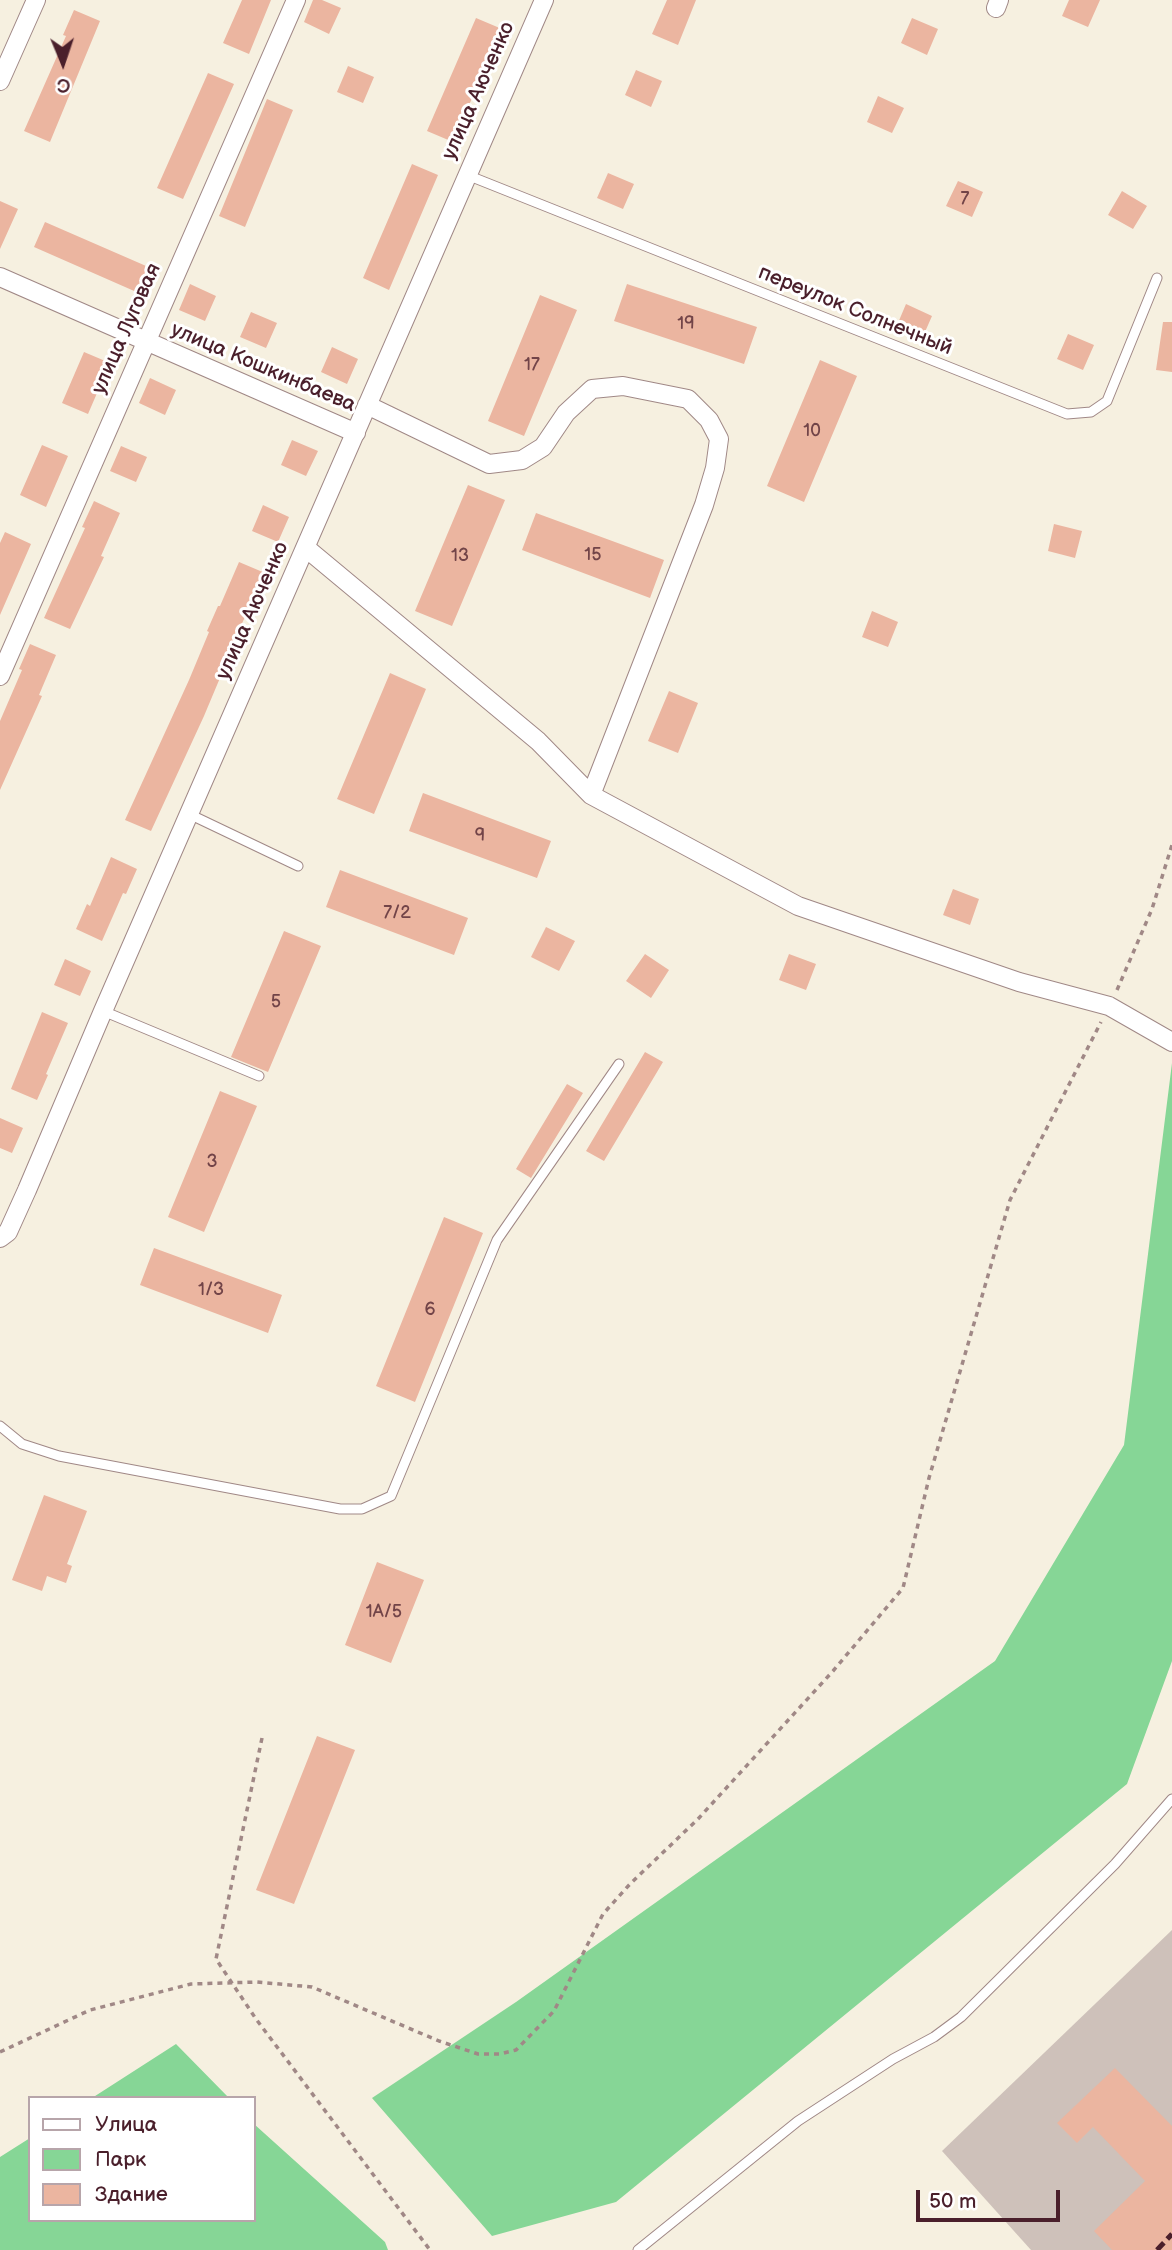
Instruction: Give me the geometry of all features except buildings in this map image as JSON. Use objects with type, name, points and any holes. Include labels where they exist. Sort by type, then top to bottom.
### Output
[{"type":"street","points":[[0,81],[36,0]]},
{"type":"street","name":"улица Луговая","points":[[0,676],[296,0]]},
{"type":"street","name":"улица Аюченко","points":[[0,1238],[8,1232],[544,0]]},
{"type":"street","name":"улица Кошкинбаева","points":[[0,277],[356,433]]},
{"type":"street","points":[[367,405],[489,464],[522,460],[542,447],[566,413],[592,389],[623,386],[688,399],[709,420],[719,439],[715,468],[705,505],[591,795]]},
{"type":"street","points":[[306,548],[538,741],[591,795],[798,906],[1019,982],[1109,1006],[1172,1042]]},
{"type":"lane","name":"переулок Солнечный","points":[[467,174],[1068,414],[1091,412],[1107,401],[1157,278]]},
{"type":"lane","points":[[189,814],[298,866]]},
{"type":"lane","points":[[103,1011],[259,1076]]},
{"type":"lane","points":[[0,1426],[22,1444],[59,1456],[340,1509],[362,1509],[391,1496],[497,1240],[619,1064]]},
{"type":"lane","points":[[639,2250],[798,2121],[893,2059],[934,2037],[961,2017],[1115,1864],[1172,1799]]},
{"type":"path","points":[[0,2052],[90,2010],[191,1984],[284,1983],[312,1987],[439,2041],[478,2054],[516,2050],[554,2011],[603,1914],[630,1884],[698,1819],[833,1671],[903,1588],[929,1478],[1010,1200],[1109,1006],[1152,909],[1172,845]]},
{"type":"path","points":[[262,1738],[216,1959],[256,2019],[430,2250]]},
{"type":"shaded area","points":[[1172,1930],[1172,2250],[1031,2250],[942,2151]]},
{"type":"green space","points":[[1172,1063],[1172,1661],[1127,1784],[616,2202],[492,2236],[372,2098],[516,2002],[995,1661],[1124,1445]]},
{"type":"green space","points":[[176,2044],[227,2096],[95,2096]]},
{"type":"green space","points":[[256,2126],[385,2242],[388,2250],[0,2250],[0,2157],[28,2139],[28,2222],[256,2222]]},
{"type":"railway","points":[[1157,2250],[1172,2234]]}]
